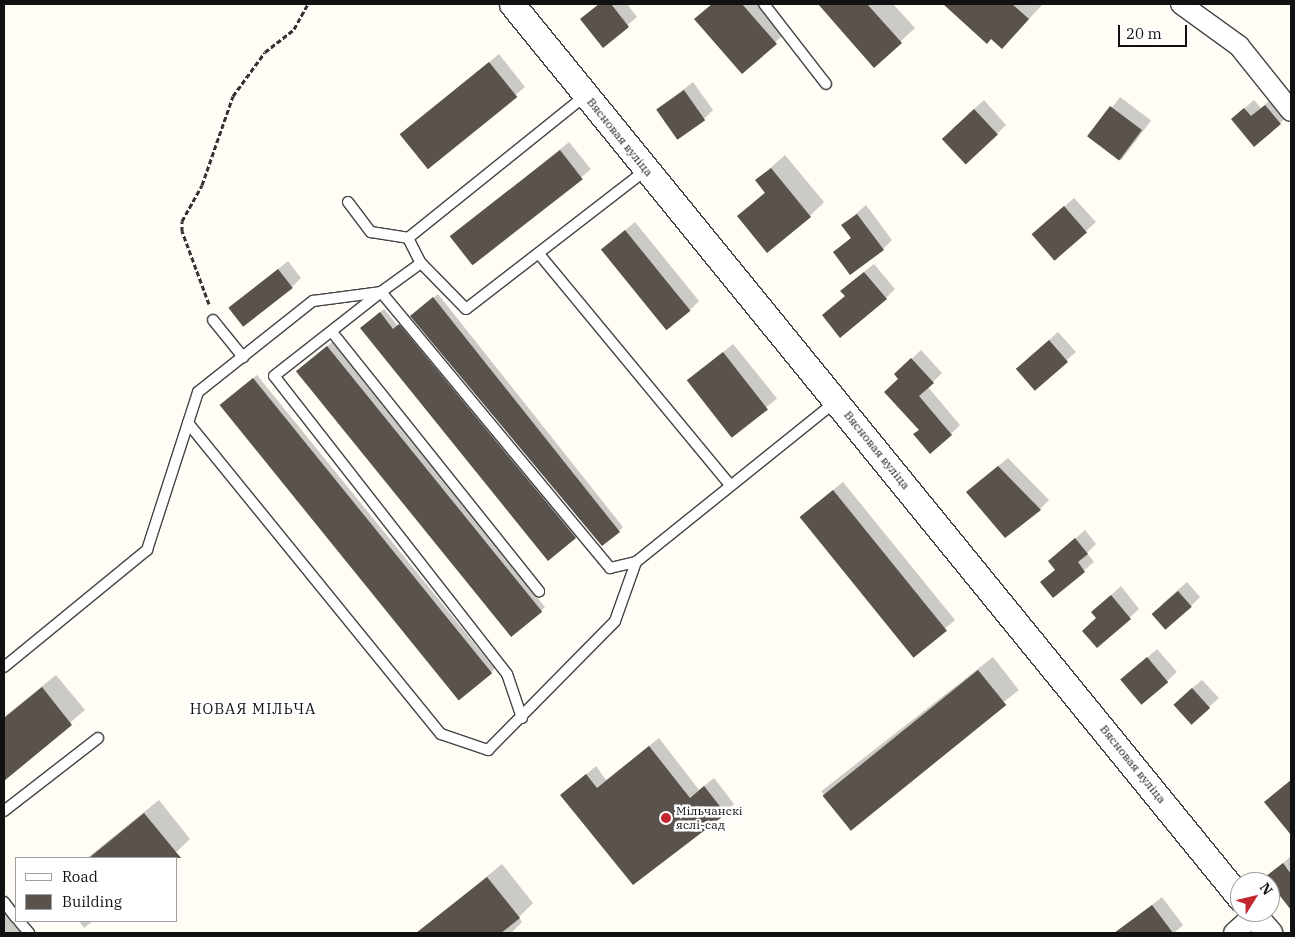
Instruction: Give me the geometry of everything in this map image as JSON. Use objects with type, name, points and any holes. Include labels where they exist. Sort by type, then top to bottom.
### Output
[{"type":"street","name":"Вясновая вуліца","points":[[512,4],[1230,887]]},
{"type":"street","points":[[1181,4],[1239,46],[1291,111]]},
{"type":"street","points":[[1234,933],[1246,922]]},
{"type":"lane","points":[[764,4],[826,84]]},
{"type":"lane","points":[[348,202],[371,232],[408,238],[586,95]]},
{"type":"lane","points":[[408,238],[420,263],[466,309],[646,170]]},
{"type":"lane","points":[[539,254],[729,484]]},
{"type":"lane","points":[[420,263],[274,376],[507,674],[522,718]]},
{"type":"lane","points":[[381,292],[610,568],[636,562],[729,484],[836,401]]},
{"type":"lane","points":[[4,667],[147,550],[198,392],[313,301],[381,292]]},
{"type":"lane","points":[[213,320],[242,357]]},
{"type":"lane","points":[[332,332],[539,591]]},
{"type":"lane","points":[[188,423],[441,734],[488,750],[522,718],[615,621],[636,562]]},
{"type":"lane","points":[[4,811],[98,738]]},
{"type":"lane","points":[[4,902],[15,917]]},
{"type":"lane","points":[[20,922],[29,933]]},
{"type":"path","points":[[213,320],[202,277],[182,231],[182,221],[202,185],[233,96],[265,52],[294,28],[308,4]]},
{"type":"building","points":[[599,4],[611,4],[629,27],[603,48],[580,19]]},
{"type":"building","points":[[712,4],[742,4],[777,44],[742,74],[694,19]]},
{"type":"building","points":[[818,4],[867,4],[902,43],[874,68]]},
{"type":"building","points":[[943,4],[1012,4],[1029,19],[1002,49],[991,39],[987,44]]},
{"type":"building","points":[[489,62],[517,97],[428,169],[400,134]]},
{"type":"building","points":[[684,90],[705,120],[677,140],[656,110]]},
{"type":"building","points":[[1265,105],[1281,124],[1254,147],[1231,119],[1244,108],[1251,116]]},
{"type":"building","points":[[1110,106],[1142,130],[1119,160],[1087,136]]},
{"type":"building","points":[[974,109],[998,135],[966,165],[942,139]]},
{"type":"building","points":[[560,150],[583,179],[472,265],[450,236]]},
{"type":"building","points":[[771,168],[811,217],[767,253],[737,216],[765,193],[755,180]]},
{"type":"building","points":[[1064,206],[1087,232],[1055,261],[1032,234]]},
{"type":"building","points":[[857,214],[884,250],[850,275],[833,252],[851,238],[841,225]]},
{"type":"building","points":[[625,230],[690,311],[666,330],[601,250]]},
{"type":"building","points":[[278,269],[293,288],[243,327],[228,308]]},
{"type":"building","points":[[864,272],[887,299],[840,338],[822,315],[845,296],[840,291]]},
{"type":"building","points":[[433,297],[620,532],[602,546],[410,316]]},
{"type":"building","points":[[380,312],[393,329],[399,324],[576,538],[548,561],[360,328]]},
{"type":"building","points":[[1049,340],[1068,362],[1035,391],[1016,369]]},
{"type":"building","points":[[327,346],[542,612],[511,637],[296,371]]},
{"type":"building","points":[[723,352],[768,410],[732,438],[687,380]]},
{"type":"building","points":[[911,358],[934,383],[919,396],[952,435],[930,454],[913,434],[919,430],[884,392],[898,379],[894,374]]},
{"type":"building","points":[[253,378],[492,673],[459,700],[220,405]]},
{"type":"building","points":[[998,466],[1041,510],[1005,538],[966,492]]},
{"type":"building","points":[[833,490],[947,631],[913,658],[800,517]]},
{"type":"building","points":[[1075,538],[1088,554],[1078,562],[1085,572],[1053,598],[1040,582],[1055,570],[1048,561]]},
{"type":"building","points":[[1178,591],[1192,607],[1165,630],[1152,614]]},
{"type":"building","points":[[1111,595],[1131,619],[1097,648],[1082,631],[1096,618],[1091,612]]},
{"type":"building","points":[[1147,657],[1168,682],[1141,705],[1120,679]]},
{"type":"building","points":[[978,670],[1006,705],[851,831],[823,796]]},
{"type":"building","points":[[42,687],[72,725],[4,781],[4,718]]},
{"type":"building","points":[[1192,688],[1210,708],[1191,725],[1173,705]]},
{"type":"building","name":"Мільчанскі яслі-сад","points":[[649,746],[690,798],[704,786],[726,814],[633,885],[560,795],[586,774],[597,788]]},
{"type":"building","points":[[1291,780],[1291,835],[1264,802]]},
{"type":"building","points":[[144,813],[181,858],[178,857],[90,857]]},
{"type":"building","points":[[1283,863],[1291,874],[1291,910],[1280,896],[1280,872],[1271,872]]},
{"type":"building","points":[[487,877],[520,918],[501,933],[416,933]]},
{"type":"building","points":[[1152,905],[1173,933],[1114,933]]},
{"type":"place","name":"Мільчанскі яслі-сад","points":[[666,818]]},
{"type":"district","name":"НОВАЯ МІЛЬЧА","points":[[253,709]]}]
